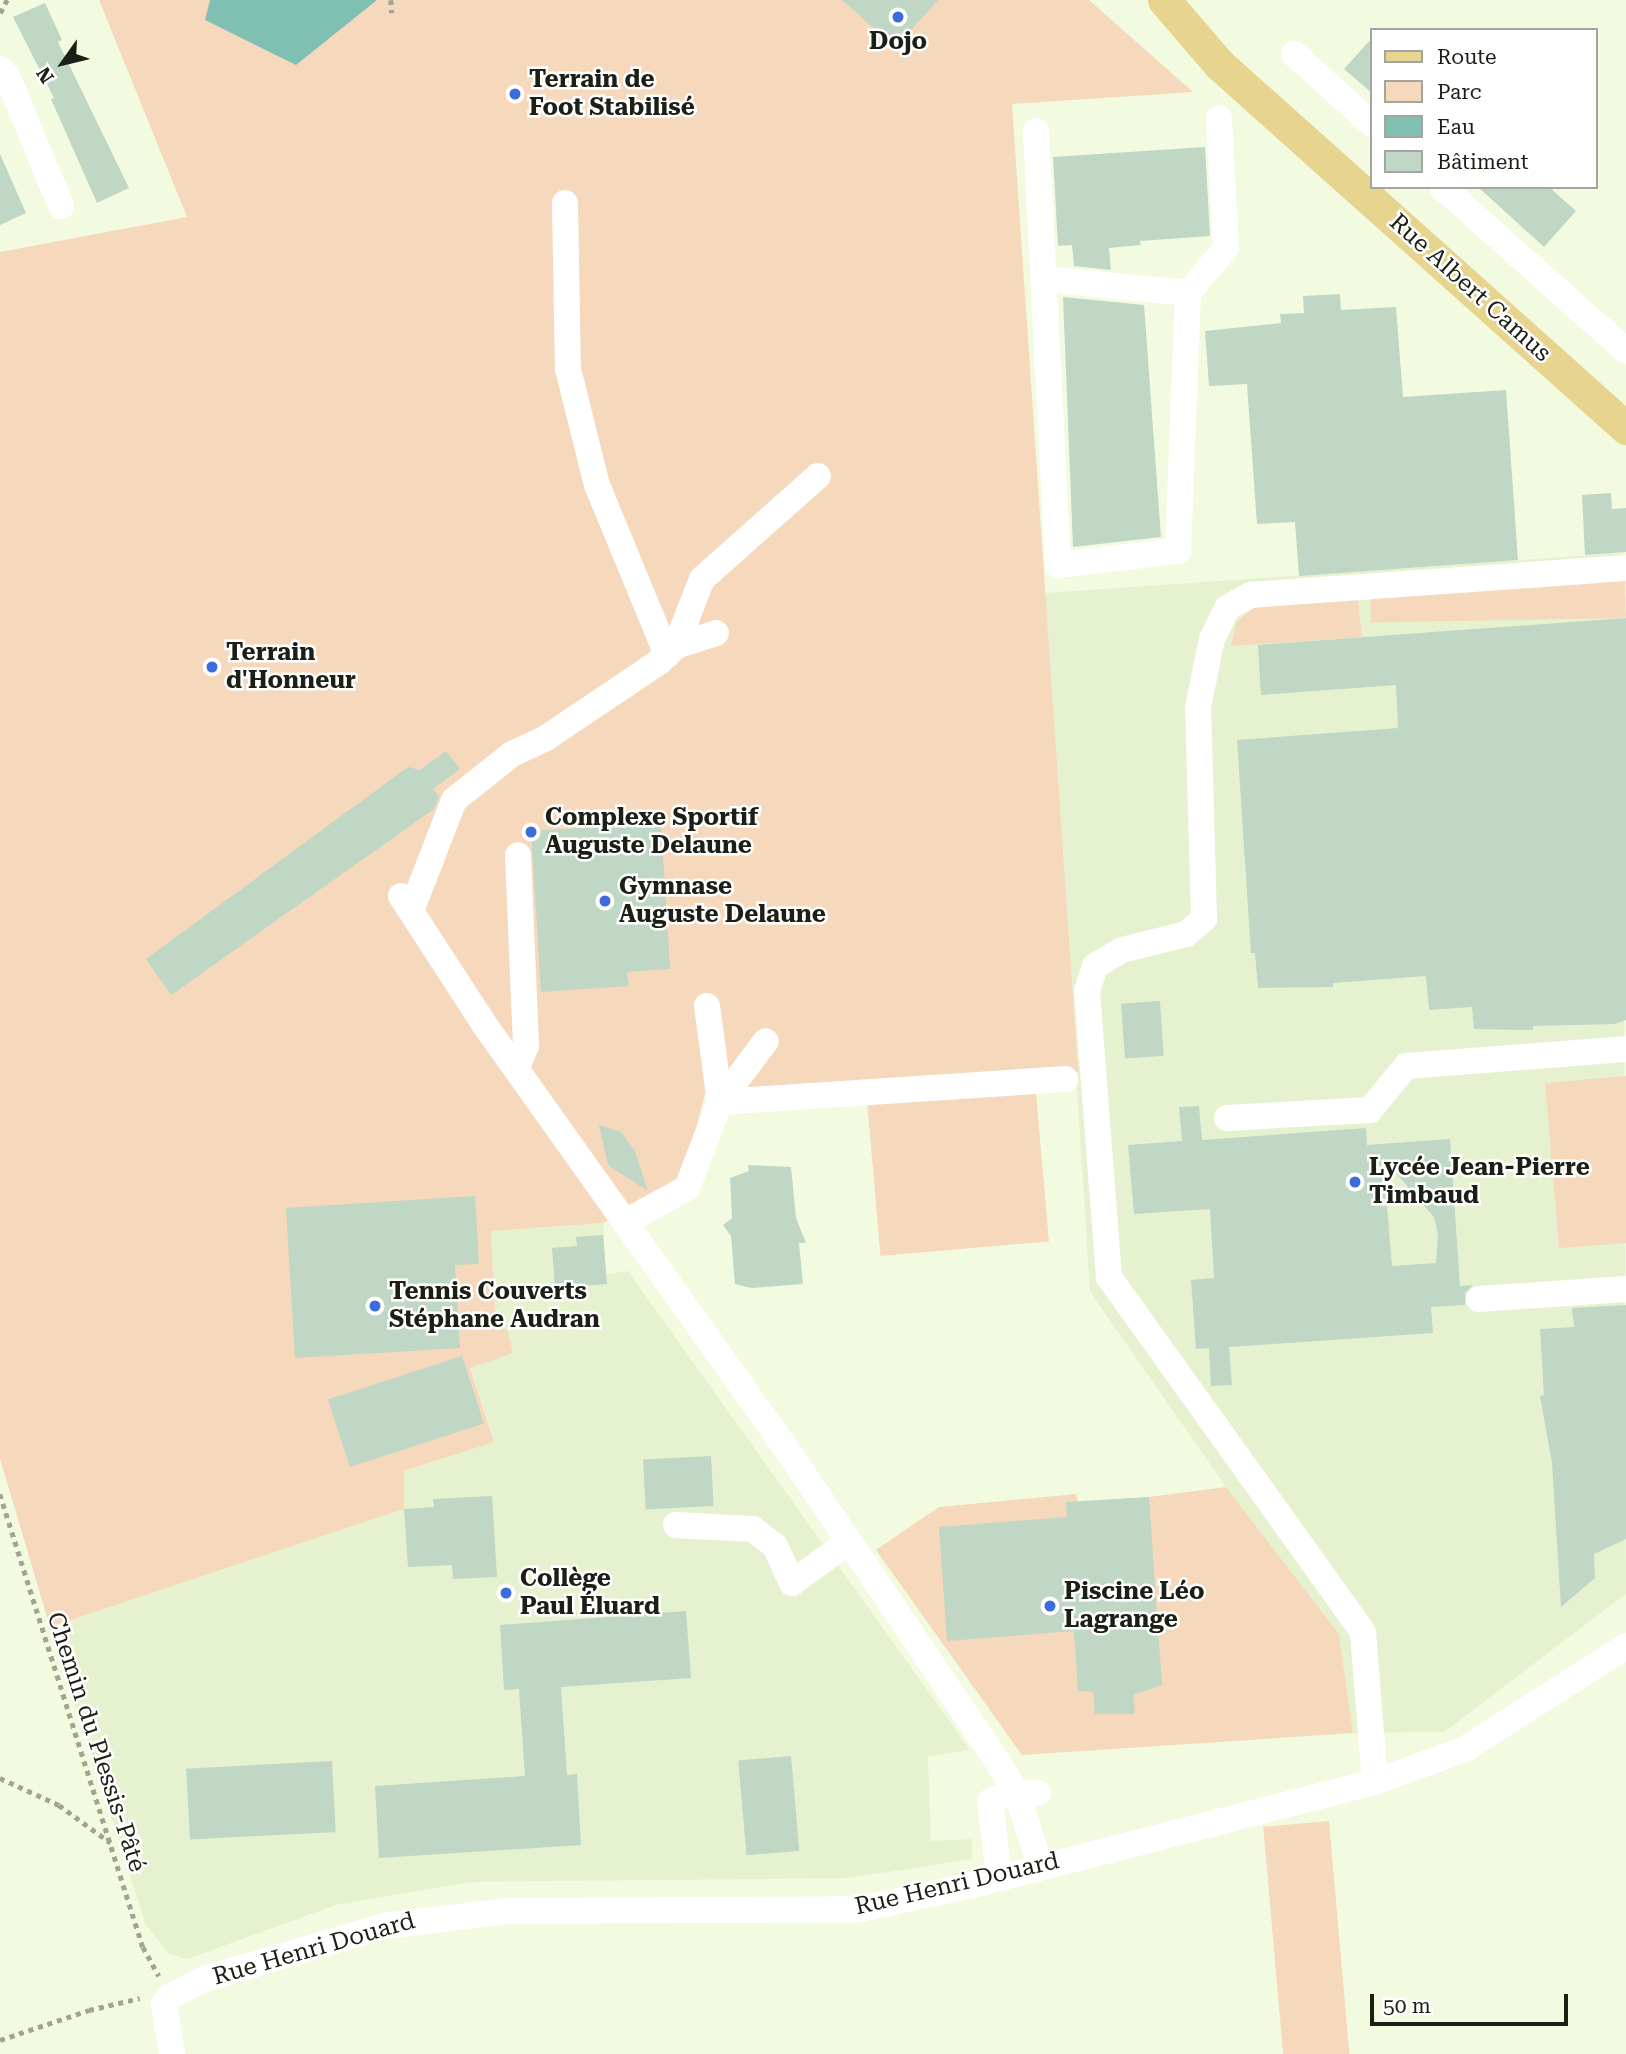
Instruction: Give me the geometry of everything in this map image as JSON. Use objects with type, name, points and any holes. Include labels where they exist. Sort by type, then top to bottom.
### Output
[{"type":"main road","name":"Rue Albert Camus","points":[[1144,0],[1186,45],[1220,65]]},
{"type":"main road","name":"Rue Albert Camus","points":[[1164,0],[1220,65],[1626,428]]},
{"type":"street","points":[[1294,54],[1370,122]]},
{"type":"street","points":[[0,69],[8,76],[61,206]]},
{"type":"street","points":[[1036,131],[1058,565],[1178,551],[1188,293],[1226,248],[1219,118]]},
{"type":"street","points":[[1445,189],[1626,351]]},
{"type":"street","points":[[565,203],[568,369],[597,485],[671,651]]},
{"type":"street","points":[[1043,279],[1188,293]]},
{"type":"street","points":[[671,651],[702,579],[818,476]]},
{"type":"street","points":[[1375,1782],[1363,1632],[1109,1277],[1087,991],[1095,966],[1122,950],[1186,934],[1204,919],[1198,707],[1212,639],[1227,608],[1250,595],[1626,568]]},
{"type":"street","points":[[716,633],[671,651],[546,738],[512,754],[454,800],[406,904],[517,1068],[1028,1793],[1041,1866]]},
{"type":"street","points":[[517,1068],[526,1046],[518,855]]},
{"type":"street","points":[[707,1006],[720,1102]]},
{"type":"street","points":[[625,1222],[687,1188],[720,1102],[766,1041]]},
{"type":"street","points":[[1227,1118],[1370,1110],[1406,1066],[1626,1049]]},
{"type":"street","points":[[720,1102],[1065,1079]]},
{"type":"street","points":[[1479,1298],[1626,1289]]},
{"type":"street","points":[[676,1525],[753,1529],[775,1546],[792,1583],[849,1542]]},
{"type":"street","name":"Rue Henri Douard","points":[[171,1996],[205,1979],[410,1919],[508,1911],[861,1909],[999,1877],[1375,1782],[1465,1749],[1626,1646]]},
{"type":"street","points":[[999,1877],[988,1811],[998,1797],[1028,1793]]},
{"type":"street","points":[[171,1996],[164,2004],[172,2054]]},
{"type":"path","points":[[0,13],[8,0]]},
{"type":"path","points":[[391,0],[391,13]]},
{"type":"path","name":"Chemin du Plessis-Pâté","points":[[0,1494],[144,1947],[171,1996]]},
{"type":"path","points":[[0,1778],[59,1805],[111,1843]]},
{"type":"path","points":[[0,2040],[89,2010],[171,1996]]},
{"type":"shaded area","name":"Lycée Jean-Pierre Timbaud","points":[[1623,553],[1626,1594],[1444,1732],[1353,1733],[1339,1634],[1226,1487],[1090,1292],[1045,593]]},
{"type":"shaded area","name":"Collège Paul Éluard","points":[[603,1223],[606,1274],[628,1271],[970,1750],[928,1757],[931,1841],[972,1839],[972,1859],[849,1878],[472,1882],[336,1905],[187,1959],[169,1954],[146,1925],[50,1627],[404,1509],[404,1471],[494,1441],[470,1367],[496,1332],[490,1231]]},
{"type":"green space","name":"Complexe Sportif Auguste Delaune","points":[[99,0],[1089,0],[1193,92],[1012,104],[1078,1072],[705,1093],[685,1173],[645,1204],[603,1223],[491,1231],[496,1331],[507,1328],[513,1353],[470,1368],[494,1442],[404,1471],[404,1509],[50,1627],[0,1459],[0,252],[187,217]]},
{"type":"green space","points":[[1625,574],[1626,618],[1371,622],[1370,578]]},
{"type":"green space","points":[[1357,593],[1362,637],[1231,646],[1236,623],[1261,600]]},
{"type":"green space","points":[[1626,1076],[1626,1243],[1559,1248],[1545,1083]]},
{"type":"green space","points":[[1035,1082],[1049,1241],[881,1256],[867,1097]]},
{"type":"green space","points":[[1226,1487],[1339,1634],[1353,1733],[1022,1755],[876,1550],[939,1507],[1076,1494],[1078,1502],[1149,1497]]},
{"type":"green space","points":[[1329,1821],[1349,2054],[1283,2054],[1263,1827]]},
{"type":"water","points":[[210,0],[377,0],[296,65],[205,20]]},
{"type":"building","name":"Dojo","points":[[842,0],[938,0],[900,42],[891,34],[886,39]]},
{"type":"building","points":[[45,3],[62,40],[58,42],[129,188],[97,203],[51,99],[54,98],[13,17]]},
{"type":"building","points":[[1370,40],[1370,91],[1344,69]]},
{"type":"building","points":[[1205,147],[1210,236],[1140,241],[1141,245],[1109,248],[1111,270],[1074,266],[1072,245],[1058,246],[1053,157]]},
{"type":"building","points":[[0,154],[26,213],[0,225]]},
{"type":"building","points":[[1480,189],[1551,189],[1576,211],[1544,247]]},
{"type":"building","points":[[1340,294],[1341,310],[1396,307],[1403,397],[1506,390],[1518,560],[1299,576],[1295,522],[1257,524],[1247,384],[1209,386],[1205,331],[1281,323],[1280,314],[1304,313],[1303,296]]},
{"type":"building","points":[[1063,297],[1144,305],[1161,537],[1073,547]]},
{"type":"building","points":[[1611,493],[1612,509],[1626,508],[1626,552],[1585,555],[1582,495]]},
{"type":"building","points":[[1626,618],[1626,1020],[1615,1024],[1533,1026],[1533,1030],[1474,1029],[1472,1007],[1429,1010],[1426,976],[1333,983],[1333,987],[1258,988],[1255,953],[1251,953],[1237,740],[1398,728],[1396,685],[1261,695],[1258,645]]},
{"type":"building","points":[[446,751],[460,769],[433,789],[439,796],[434,809],[171,995],[146,959],[408,767],[420,770]]},
{"type":"building","name":"Gymnase Auguste Delaune","points":[[661,823],[670,969],[627,972],[629,986],[541,992],[531,831]]},
{"type":"building","points":[[1160,1001],[1164,1056],[1125,1059],[1121,1004]]},
{"type":"building","points":[[1199,1106],[1202,1140],[1366,1128],[1367,1145],[1450,1139],[1460,1286],[1473,1285],[1465,1293],[1465,1305],[1431,1307],[1433,1333],[1229,1347],[1232,1385],[1211,1386],[1209,1348],[1196,1349],[1191,1280],[1214,1278],[1210,1209],[1134,1214],[1128,1145],[1182,1141],[1179,1107]],"holes":[[[1383,1158],[1434,1217],[1438,1234],[1436,1263],[1392,1266]]]},
{"type":"building","points":[[599,1125],[621,1132],[635,1151],[648,1191],[608,1165]]},
{"type":"building","points":[[748,1165],[791,1167],[796,1218],[806,1243],[799,1243],[803,1284],[752,1288],[735,1284],[731,1236],[723,1225],[732,1218],[730,1178],[749,1171]]},
{"type":"building","name":"Tennis Couverts Stéphane Audran","points":[[475,1196],[479,1264],[455,1265],[460,1348],[295,1358],[286,1208]]},
{"type":"building","points":[[603,1235],[607,1284],[555,1288],[552,1248],[577,1246],[576,1237]]},
{"type":"building","points":[[1626,1305],[1626,1539],[1594,1554],[1595,1578],[1561,1607],[1552,1463],[1540,1396],[1544,1395],[1540,1329],[1574,1327],[1572,1308]]},
{"type":"building","points":[[462,1356],[484,1424],[350,1467],[328,1400]]},
{"type":"building","points":[[711,1456],[714,1506],[646,1509],[643,1460]]},
{"type":"building","points":[[492,1496],[497,1577],[453,1579],[452,1565],[408,1567],[404,1509],[434,1507],[433,1499]]},
{"type":"building","name":"Piscine Léo Lagrange","points":[[1149,1497],[1162,1685],[1133,1695],[1135,1714],[1095,1714],[1093,1692],[1078,1691],[1074,1631],[947,1641],[939,1527],[1067,1517],[1066,1502]]},
{"type":"building","points":[[686,1611],[691,1678],[561,1687],[567,1775],[577,1774],[581,1845],[379,1858],[375,1786],[525,1776],[519,1689],[504,1690],[500,1625]]},
{"type":"building","points":[[791,1756],[799,1851],[746,1855],[738,1761]]},
{"type":"building","points":[[332,1761],[336,1832],[190,1840],[186,1769]]},
{"type":"place","name":"Dojo","points":[[898,17]]},
{"type":"place","name":"Terrain de Foot Stabilisé","points":[[515,94]]},
{"type":"place","name":"Terrain d'Honneur","points":[[212,667]]},
{"type":"place","name":"Complexe Sportif Auguste Delaune","points":[[531,832]]},
{"type":"place","name":"Gymnase Auguste Delaune","points":[[605,901]]},
{"type":"place","name":"Lycée Jean-Pierre Timbaud","points":[[1355,1182]]},
{"type":"place","name":"Tennis Couverts Stéphane Audran","points":[[375,1306]]},
{"type":"place","name":"Collège Paul Éluard","points":[[506,1593]]},
{"type":"place","name":"Piscine Léo Lagrange","points":[[1050,1606]]}]
